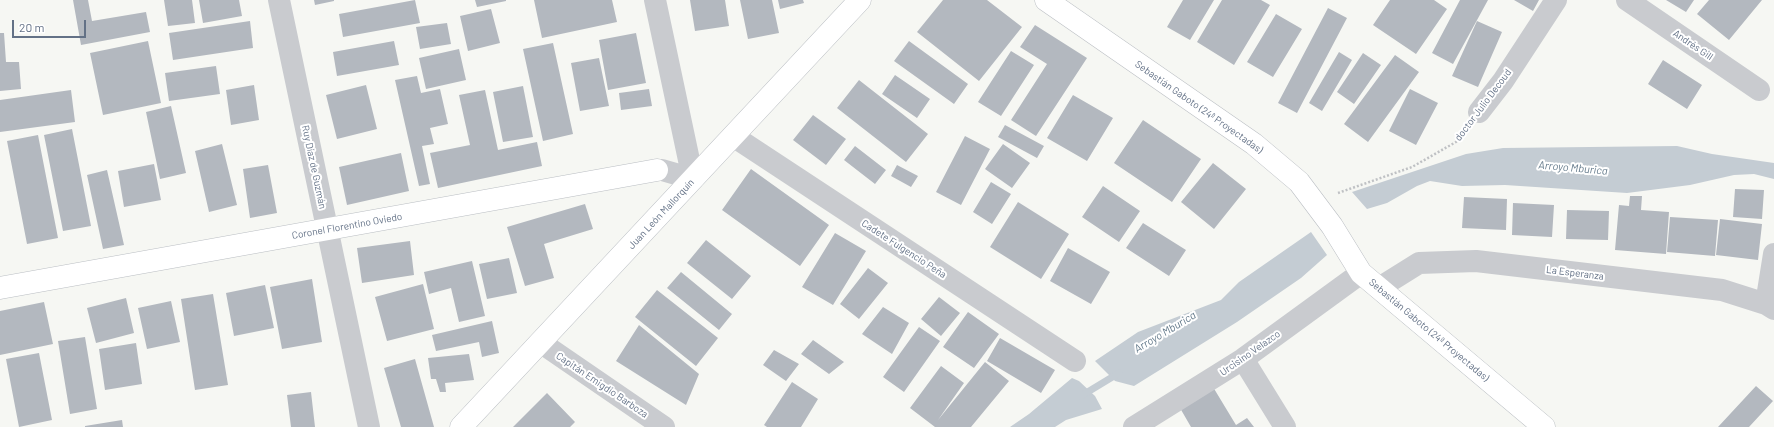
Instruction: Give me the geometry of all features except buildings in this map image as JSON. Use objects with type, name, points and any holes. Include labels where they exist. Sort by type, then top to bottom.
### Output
[{"type":"street","name":"Ruy Díaz de Guzmán","points":[[279,0],[369,427]]},
{"type":"street","points":[[655,0],[693,179]]},
{"type":"street","name":"Juan León Mallorquín","points":[[461,427],[860,0]]},
{"type":"street","name":"Sebastián Gaboto (24ª Proyectadas)","points":[[1046,0],[1254,144],[1299,182],[1332,226],[1361,273],[1544,427]]},
{"type":"street","name":"doctor Julio Decoud","points":[[1479,112],[1503,81],[1556,0]]},
{"type":"street","name":"Andrés Gill","points":[[1627,0],[1759,90]]},
{"type":"street","name":"Cadete Fulgencio Peña","points":[[733,136],[1075,361]]},
{"type":"street","name":"Coronel Florentino Oviedo","points":[[0,288],[657,170],[662,170],[693,179]]},
{"type":"street","points":[[1770,307],[1774,254]]},
{"type":"street","name":"La Esperanza","points":[[1379,288],[1419,263],[1476,261],[1722,290],[1770,307]]},
{"type":"street","name":"Urcisino Velazco","points":[[1134,427],[1243,359],[1361,273]]},
{"type":"street","name":"Capitán Emigdio Barboza","points":[[540,342],[664,427]]},
{"type":"street","points":[[1243,359],[1285,427]]},
{"type":"path","name":"doctor Julio Decoud","points":[[1314,202],[1412,167],[1456,142],[1479,112]]},
{"type":"water","points":[[1677,146],[1712,154],[1774,163],[1774,179],[1754,174],[1734,175],[1690,185],[1627,193],[1505,185],[1462,186],[1430,181],[1417,186],[1387,203],[1367,209],[1352,192],[1466,154],[1503,148]]},
{"type":"water","points":[[1311,232],[1327,255],[1301,278],[1237,322],[1134,386],[1115,381],[1095,361],[1138,332],[1221,300],[1239,282]]},
{"type":"water","points":[[1072,378],[1079,381],[1095,396],[1102,409],[1066,420],[1055,427],[1010,427],[1029,414]]},
{"type":"waterway","name":"Arroyo Mburica","points":[[1081,396],[1119,373]]}]
